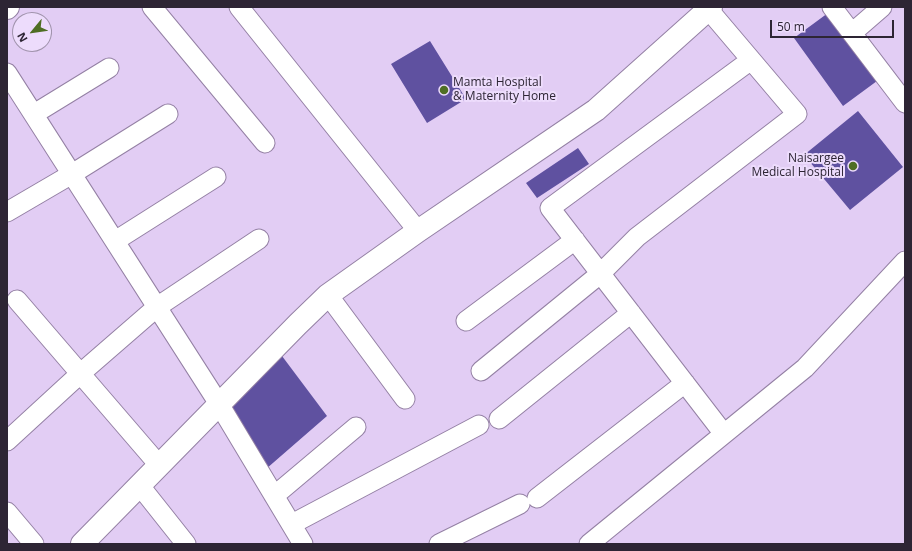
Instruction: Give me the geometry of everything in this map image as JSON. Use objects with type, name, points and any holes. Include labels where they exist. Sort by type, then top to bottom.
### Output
[{"type":"street","points":[[152,7],[265,144]]},
{"type":"street","points":[[239,7],[418,232]]},
{"type":"street","points":[[832,7],[905,103]]},
{"type":"street","points":[[852,33],[882,7]]},
{"type":"street","points":[[86,542],[159,465],[328,295],[596,110],[709,8],[797,114],[637,237],[600,274],[481,371]]},
{"type":"street","points":[[724,434],[550,208],[751,60]]},
{"type":"street","points":[[34,114],[109,68]]},
{"type":"street","points":[[7,73],[220,404],[303,544]]},
{"type":"street","points":[[8,208],[72,174],[168,114]]},
{"type":"street","points":[[115,241],[216,177]]},
{"type":"street","points":[[7,441],[81,373],[157,307],[259,239]]},
{"type":"street","points":[[466,321],[575,240]]},
{"type":"street","points":[[589,544],[805,368],[905,261]]},
{"type":"street","points":[[328,295],[405,399]]},
{"type":"street","points":[[17,300],[159,465]]},
{"type":"street","points":[[499,419],[631,313]]},
{"type":"street","points":[[438,544],[529,501],[685,383]]},
{"type":"street","points":[[292,524],[479,425]]},
{"type":"street","points":[[274,496],[356,427]]},
{"type":"street","points":[[140,486],[186,544]]},
{"type":"street","points":[[7,512],[34,544]]},
{"type":"building","points":[[828,13],[877,81],[843,106],[794,38]]},
{"type":"building","points":[[430,41],[466,99],[427,123],[391,64]]},
{"type":"building","points":[[858,111],[903,167],[850,210],[804,155]]},
{"type":"building","points":[[578,148],[589,164],[537,198],[526,183]]},
{"type":"building","points":[[279,352],[327,416],[266,469],[225,406]]},
{"type":"place","name":"Mamta Hospital & Maternity Home","points":[[444,90]]},
{"type":"place","name":"Naisargee Medical Hospital","points":[[853,166]]}]
